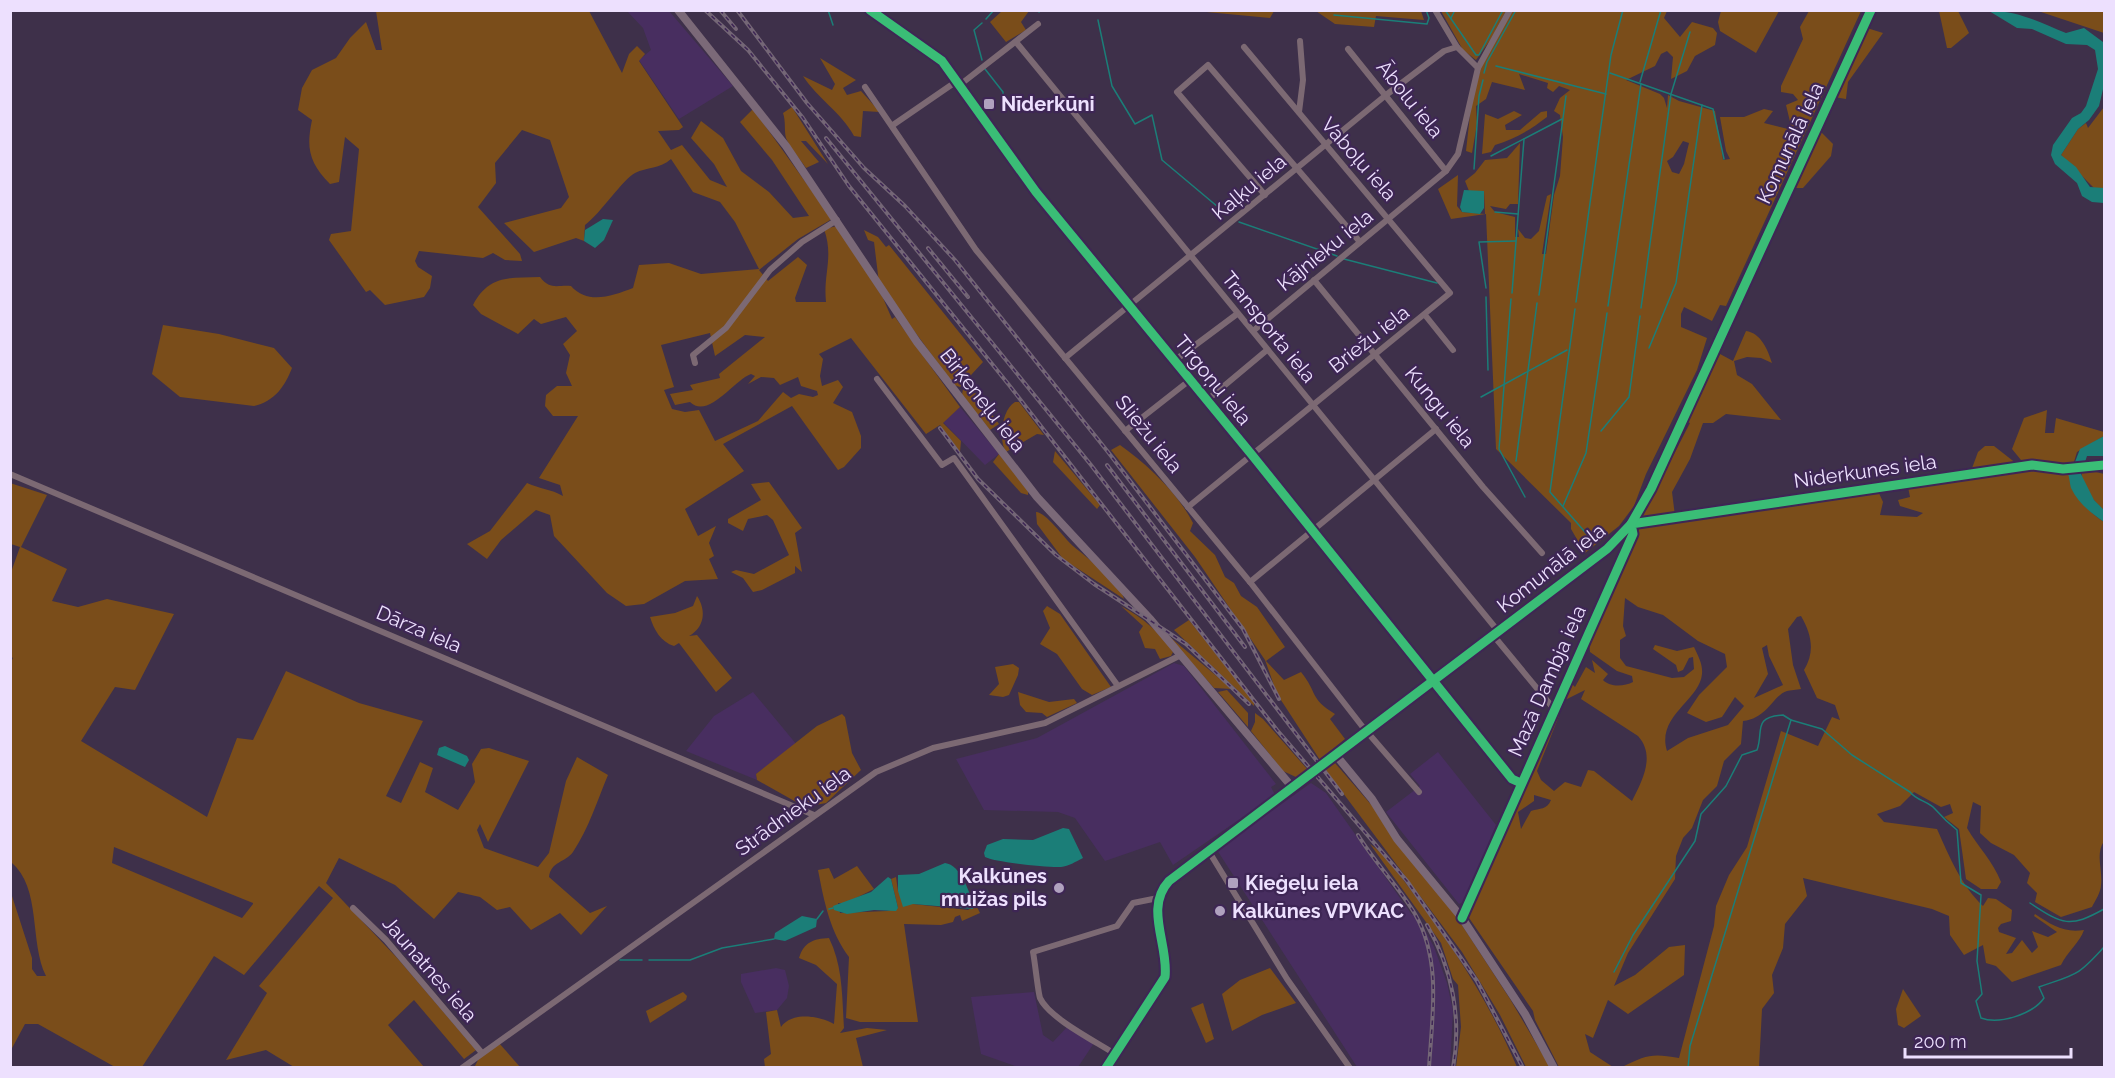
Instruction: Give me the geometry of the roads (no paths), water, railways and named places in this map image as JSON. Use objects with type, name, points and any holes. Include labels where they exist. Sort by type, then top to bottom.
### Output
[{"type":"main road","name":"Birķeneļu iela","points":[[678,10],[786,146],[916,342],[1037,497],[1181,655],[1292,787]]},
{"type":"main road","points":[[1335,754],[1372,800],[1397,839],[1462,918],[1525,1014],[1554,1068]]},
{"type":"main road","name":"Komunālā iela","points":[[1158,898],[1169,881],[1292,787]]},
{"type":"main road","points":[[1106,1068],[1165,977],[1167,960],[1157,914],[1158,898]]},
{"type":"street","name":"Tirgoņu iela","points":[[870,10],[942,61],[1036,192],[1252,455],[1512,779],[1521,783]]},
{"type":"street","points":[[1436,10],[1457,47],[1478,68]]},
{"type":"street","points":[[1446,171],[1458,154],[1478,68],[1510,10]]},
{"type":"street","name":"Komunālā iela","points":[[1292,787],[1607,549],[1631,524],[1651,489],[1871,10]]},
{"type":"street","points":[[893,125],[959,82],[1038,24]]},
{"type":"street","points":[[1299,112],[1303,80],[1300,41]]},
{"type":"street","name":"Transporta iela","points":[[1016,42],[1311,405],[1375,479],[1554,709]]},
{"type":"street","name":"Vaboļu iela","points":[[1244,47],[1450,293]]},
{"type":"street","name":"Kaļķu iela","points":[[1065,358],[1386,95],[1444,51],[1457,47]]},
{"type":"street","name":"Ābolu iela","points":[[1348,49],[1446,171]]},
{"type":"street","points":[[1264,195],[1177,92],[1208,65],[1360,242]]},
{"type":"street","name":"Sliežu iela","points":[[865,87],[976,250],[1250,582],[1419,792]]},
{"type":"street","name":"Kājnieku iela","points":[[1253,331],[1446,171]]},
{"type":"street","points":[[695,363],[693,355],[726,328],[770,270],[802,242],[837,220]]},
{"type":"street","name":"Kungu iela","points":[[1314,280],[1483,488],[1542,553]]},
{"type":"street","name":"Briežu iela","points":[[1188,507],[1450,293]]},
{"type":"street","points":[[1174,361],[1237,314]]},
{"type":"street","points":[[1425,315],[1453,350]]},
{"type":"street","points":[[1206,400],[1267,350]]},
{"type":"street","points":[[877,379],[942,465],[954,458],[1118,686]]},
{"type":"street","points":[[1125,431],[1190,380]]},
{"type":"street","points":[[1250,582],[1437,429]]},
{"type":"street","name":"Niderkunes iela","points":[[1631,524],[2032,465],[2064,469],[2104,465]]},
{"type":"street","name":"Dārza iela","points":[[10,474],[814,815]]},
{"type":"street","name":"Mazā Dambja iela","points":[[1462,918],[1633,534],[1631,524]]},
{"type":"street","name":"Strādnieku iela","points":[[464,1067],[876,772],[933,748],[1045,723],[1181,655]]},
{"type":"street","points":[[1208,850],[1287,979],[1350,1068]]},
{"type":"street","points":[[1115,1053],[1046,1008],[1039,995],[1040,986],[1033,952],[1117,926],[1133,903],[1158,898]]},
{"type":"street","name":"Jaunatnes iela","points":[[352,908],[386,940],[482,1053]]},
{"type":"waterway","points":[[828,10],[833,25]]},
{"type":"waterway","points":[[986,19],[994,10]]},
{"type":"waterway","points":[[1334,15],[1427,24],[1429,18],[1426,10]]},
{"type":"waterway","points":[[1445,10],[1476,55],[1479,55],[1503,10]]},
{"type":"waterway","points":[[1451,18],[1455,10]]},
{"type":"waterway","points":[[1484,73],[1487,62],[1516,10]]},
{"type":"waterway","points":[[1576,302],[1611,55],[1623,10]]},
{"type":"waterway","points":[[1640,82],[1661,10]]},
{"type":"waterway","points":[[1098,20],[1112,86],[1135,124],[1152,115],[1162,160],[1218,207]]},
{"type":"waterway","points":[[982,23],[974,30],[982,60]]},
{"type":"waterway","points":[[1641,308],[1671,94],[1690,32]]},
{"type":"waterway","points":[[1496,66],[1606,94]]},
{"type":"waterway","points":[[985,69],[1003,92],[1003,98]]},
{"type":"waterway","points":[[1610,73],[1713,109],[1724,159]]},
{"type":"waterway","points":[[1474,169],[1479,96],[1483,80]]},
{"type":"waterway","points":[[1608,306],[1641,84]]},
{"type":"waterway","points":[[1539,295],[1566,96]]},
{"type":"waterway","points":[[1649,348],[1676,283],[1702,105]]},
{"type":"waterway","points":[[1491,156],[1562,119]]},
{"type":"waterway","points":[[1512,293],[1524,139]]},
{"type":"waterway","points":[[1224,211],[1228,214]]},
{"type":"waterway","points":[[1495,212],[1518,214]]},
{"type":"waterway","points":[[1239,222],[1337,256]]},
{"type":"waterway","points":[[1486,288],[1479,242],[1516,241]]},
{"type":"waterway","points":[[1344,259],[1437,283]]},
{"type":"waterway","points":[[1486,297],[1488,370]]},
{"type":"waterway","points":[[1511,299],[1499,449],[1525,497]]},
{"type":"waterway","points":[[1516,461],[1537,303]]},
{"type":"waterway","points":[[1575,309],[1550,492],[1592,540]]},
{"type":"waterway","points":[[1563,506],[1586,453],[1607,313]]},
{"type":"waterway","points":[[1601,431],[1629,397],[1640,316]]},
{"type":"waterway","points":[[1481,397],[1567,350]]},
{"type":"waterway","points":[[1614,972],[1633,935],[1695,841],[1701,814],[1726,786],[1742,755],[1757,750],[1763,722],[1773,716],[1783,715],[1791,720]]},
{"type":"waterway","points":[[1688,1068],[1690,1046],[1791,720],[1822,729],[1852,755],[1932,806],[1957,830],[1961,883],[1981,895],[1977,961],[1982,994],[1976,1001],[1981,1018],[2006,1019],[2032,1009],[2044,998],[2039,987],[2075,973],[2088,964],[2104,947]]},
{"type":"waterway","points":[[958,872],[961,869]]},
{"type":"waterway","points":[[2030,903],[2059,920],[2067,921],[2083,919],[2104,909]]},
{"type":"waterway","points":[[829,909],[833,908]]},
{"type":"waterway","points":[[817,919],[823,911]]},
{"type":"waterway","points":[[649,960],[690,960],[722,948],[774,939]]},
{"type":"waterway","points":[[620,960],[642,960]]},
{"type":"railway","points":[[705,10],[748,50],[803,118],[849,186],[1009,385],[1277,730],[1407,881],[1477,981],[1523,1068]]},
{"type":"railway","points":[[720,10],[736,29]]},
{"type":"railway","points":[[737,10],[807,103],[864,168],[905,206],[955,260],[1108,452],[1243,629],[1279,699]]},
{"type":"railway","points":[[826,138],[1091,465],[1342,794]]},
{"type":"railway","points":[[928,248],[968,297]]},
{"type":"railway","points":[[940,428],[978,479],[1056,555],[1094,584],[1186,644],[1249,704]]},
{"type":"railway","points":[[1107,465],[1245,647]]},
{"type":"railway","points":[[1358,835],[1415,914],[1429,951],[1433,989],[1429,1068]]},
{"type":"railway","points":[[1427,925],[1443,958],[1453,994],[1456,1031],[1453,1068]]},
{"type":"place","name":"Nīderkūni","points":[[989,104]]},
{"type":"place","name":"Ķieģeļu iela","points":[[1233,883]]},
{"type":"place","name":"Kalkūnes muižas pils","points":[[1059,888]]},
{"type":"place","name":"Kalkūnes VPVKAC","points":[[1220,911]]}]
